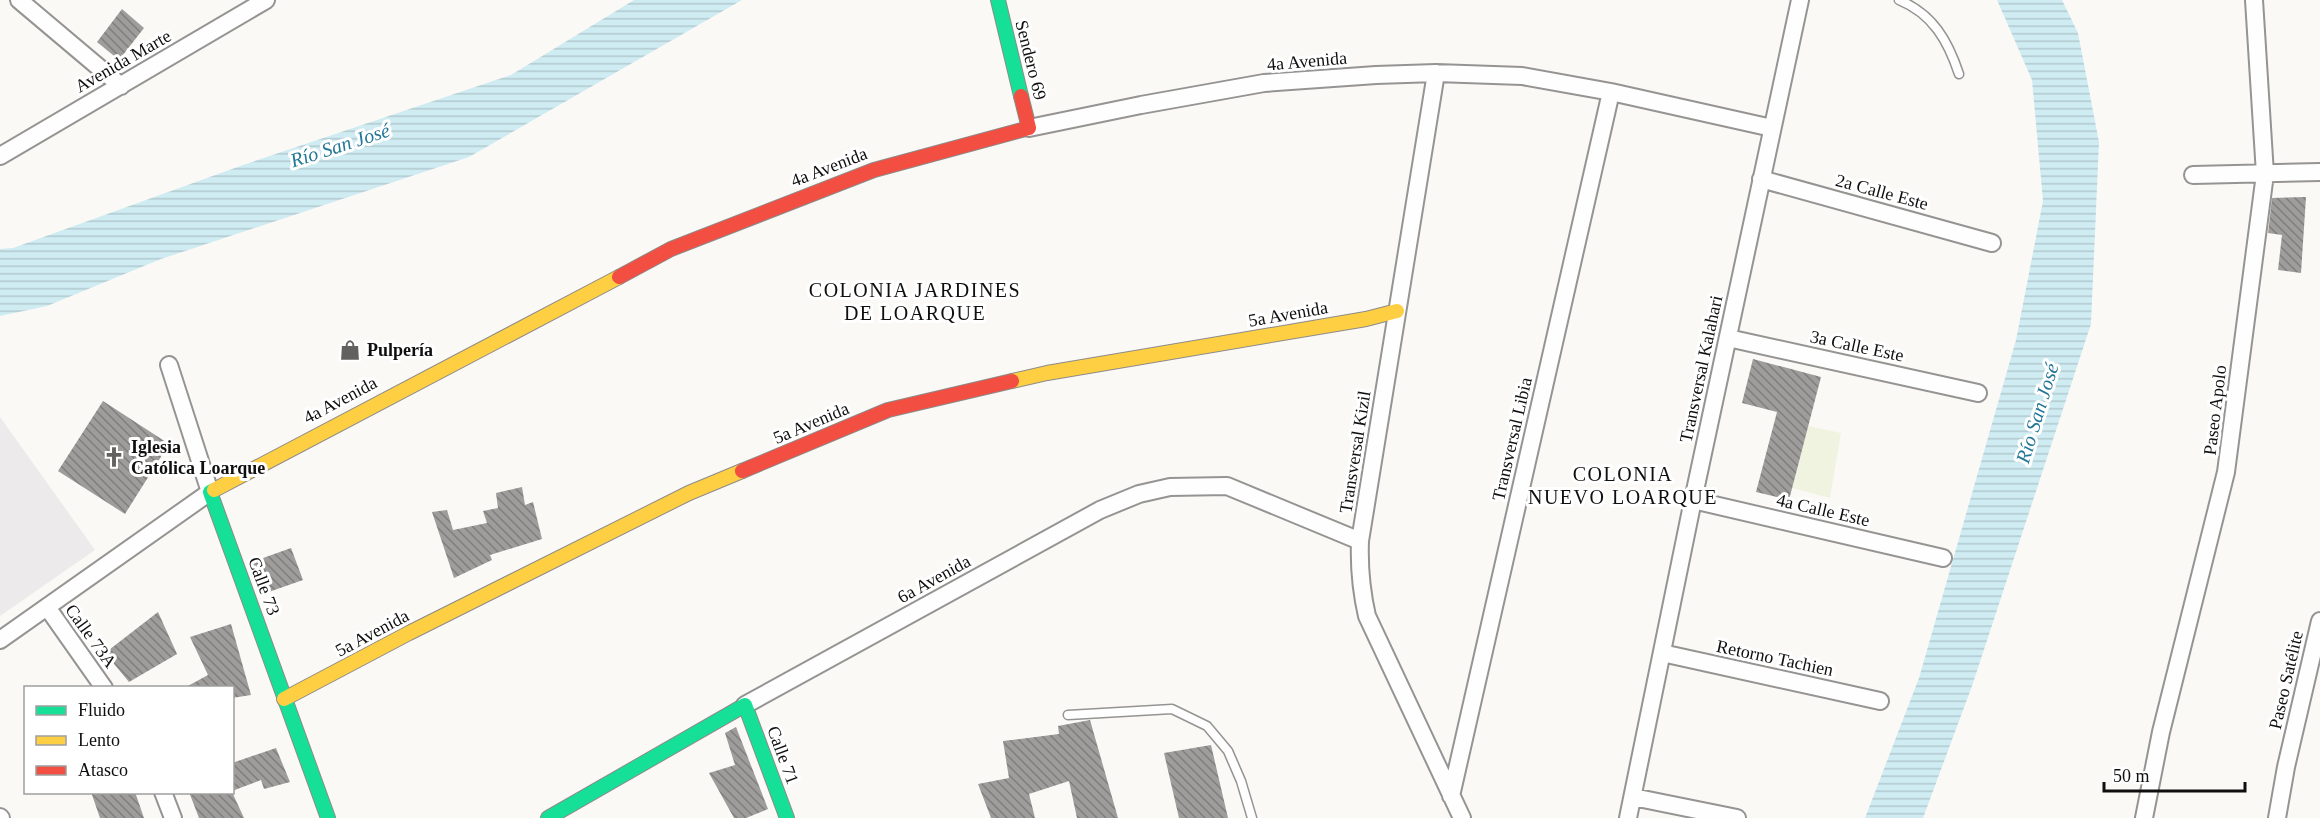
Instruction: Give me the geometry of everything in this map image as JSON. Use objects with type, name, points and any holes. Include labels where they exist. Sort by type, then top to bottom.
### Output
[{"type":"street","points":[[19,0],[121,86]]},
{"type":"street","name":"Avenida Marte","points":[[0,156],[266,0]]},
{"type":"street","name":"Sendero 69","points":[[998,0],[1029,128]]},
{"type":"street","name":"Transversal Kalahari","points":[[1628,818],[1693,500],[1800,0]]},
{"type":"street","name":"Paseo Apolo","points":[[2144,818],[2161,732],[2226,472],[2265,174],[2254,0]]},
{"type":"street","name":"4a Avenida","points":[[0,640],[210,492],[671,249],[874,170],[1029,128],[1264,83],[1376,75],[1436,73],[1522,76],[1611,92],[1772,128]]},
{"type":"street","name":"Transversal Kizil","points":[[1436,73],[1360,541],[1359,565],[1367,616],[1462,818]]},
{"type":"street","name":"Transversal Libia","points":[[1451,796],[1611,92]]},
{"type":"street","points":[[2193,175],[2320,172]]},
{"type":"street","name":"2a Calle Este","points":[[1761,179],[1992,243]]},
{"type":"street","name":"5a Avenida","points":[[284,699],[409,633],[689,493],[888,410],[1047,373],[1366,319],[1397,310]]},
{"type":"street","name":"3a Calle Este","points":[[1728,338],[1978,393]]},
{"type":"street","name":"Calle 73","points":[[169,365],[210,492],[328,818]]},
{"type":"street","name":"6a Avenida","points":[[548,818],[574,812],[745,705],[1100,510],[1138,494],[1170,487],[1227,486],[1360,541]]},
{"type":"street","name":"4a Calle Este","points":[[1693,500],[1943,558]]},
{"type":"street","name":"Calle 73A","points":[[47,608],[103,686]]},
{"type":"street","name":"Paseo Satélite","points":[[2277,818],[2286,767],[2320,621]]},
{"type":"street","name":"Retorno Tachien","points":[[1662,653],[1880,701]]},
{"type":"street","name":"Calle 71","points":[[745,705],[787,818]]},
{"type":"street","points":[[164,794],[173,818]]},
{"type":"street","points":[[1633,797],[1737,818]]},
{"type":"lane","points":[[1899,0],[1915,7],[1936,26],[1952,53],[1959,74]]},
{"type":"lane","points":[[1068,715],[1172,709],[1207,726],[1228,751],[1241,781],[1252,818]]},
{"type":"shaded area","points":[[0,417],[95,550],[0,616]]},
{"type":"green space","points":[[1804,425],[1841,433],[1830,498],[1792,488]]},
{"type":"water","name":"Río San José","points":[[634,0],[742,0],[469,157],[161,259],[47,306],[0,316],[0,249],[13,248],[243,165],[511,75]]},
{"type":"water","name":"Río San José","points":[[1997,0],[2062,0],[2078,33],[2099,142],[2091,324],[1972,686],[1923,818],[1865,818],[1919,678],[2016,340],[2043,201],[2032,80]]},
{"type":"building","points":[[122,9],[144,28],[119,60],[97,42]]},
{"type":"building","points":[[2306,197],[2301,273],[2278,270],[2282,235],[2268,233],[2272,198]]},
{"type":"building","points":[[1753,359],[1821,377],[1789,500],[1756,492],[1777,412],[1742,403]]},
{"type":"building","name":"Iglesia Católica Loarque","points":[[103,401],[169,444],[125,514],[58,471]]},
{"type":"building","points":[[522,487],[525,505],[533,502],[542,539],[490,555],[492,560],[454,578],[432,512],[447,510],[453,530],[487,523],[483,511],[498,508],[496,493]]},
{"type":"building","points":[[291,548],[303,580],[263,594],[252,562]]},
{"type":"building","points":[[158,612],[177,654],[129,682],[105,653]]},
{"type":"building","points":[[231,624],[251,695],[234,698],[234,686],[188,686],[208,675],[190,637]]},
{"type":"building","points":[[1090,720],[1118,818],[1077,818],[1069,781],[1029,794],[1035,818],[991,818],[978,784],[1009,778],[1003,741],[1059,734],[1058,726]]},
{"type":"building","points":[[736,727],[768,809],[746,818],[734,818],[709,773],[735,765],[725,733]]},
{"type":"building","points":[[1211,745],[1228,818],[1179,818],[1164,753]]},
{"type":"building","points":[[276,748],[290,782],[264,789],[261,780],[234,790],[234,762]]},
{"type":"building","points":[[92,794],[136,794],[144,818],[100,818]]},
{"type":"building","points":[[190,794],[233,794],[244,818],[199,818]]},
{"type":"traffic: fast","points":[[998,0],[1021,96]]},
{"type":"traffic: fast","points":[[214,490],[210,492],[328,818]]},
{"type":"traffic: fast","points":[[548,818],[745,705],[787,818]]},
{"type":"traffic: slow","points":[[214,490],[619,277]]},
{"type":"traffic: slow","points":[[1012,381],[1047,373],[1366,319],[1397,311]]},
{"type":"traffic: slow","points":[[284,699],[409,633],[689,493],[742,471]]},
{"type":"traffic: jam","points":[[619,277],[671,249],[874,170],[1029,128],[1021,96]]},
{"type":"traffic: jam","points":[[742,471],[888,410],[1012,381]]},
{"type":"place","name":"Pulpería","points":[[350,350]]},
{"type":"place","name":"Iglesia Católica Loarque","points":[[114,457]]},
{"type":"district","name":"COLONIA JARDINES DE LOARQUE","points":[[915,302]]},
{"type":"district","name":"COLONIA NUEVO LOARQUE","points":[[1623,486]]}]
